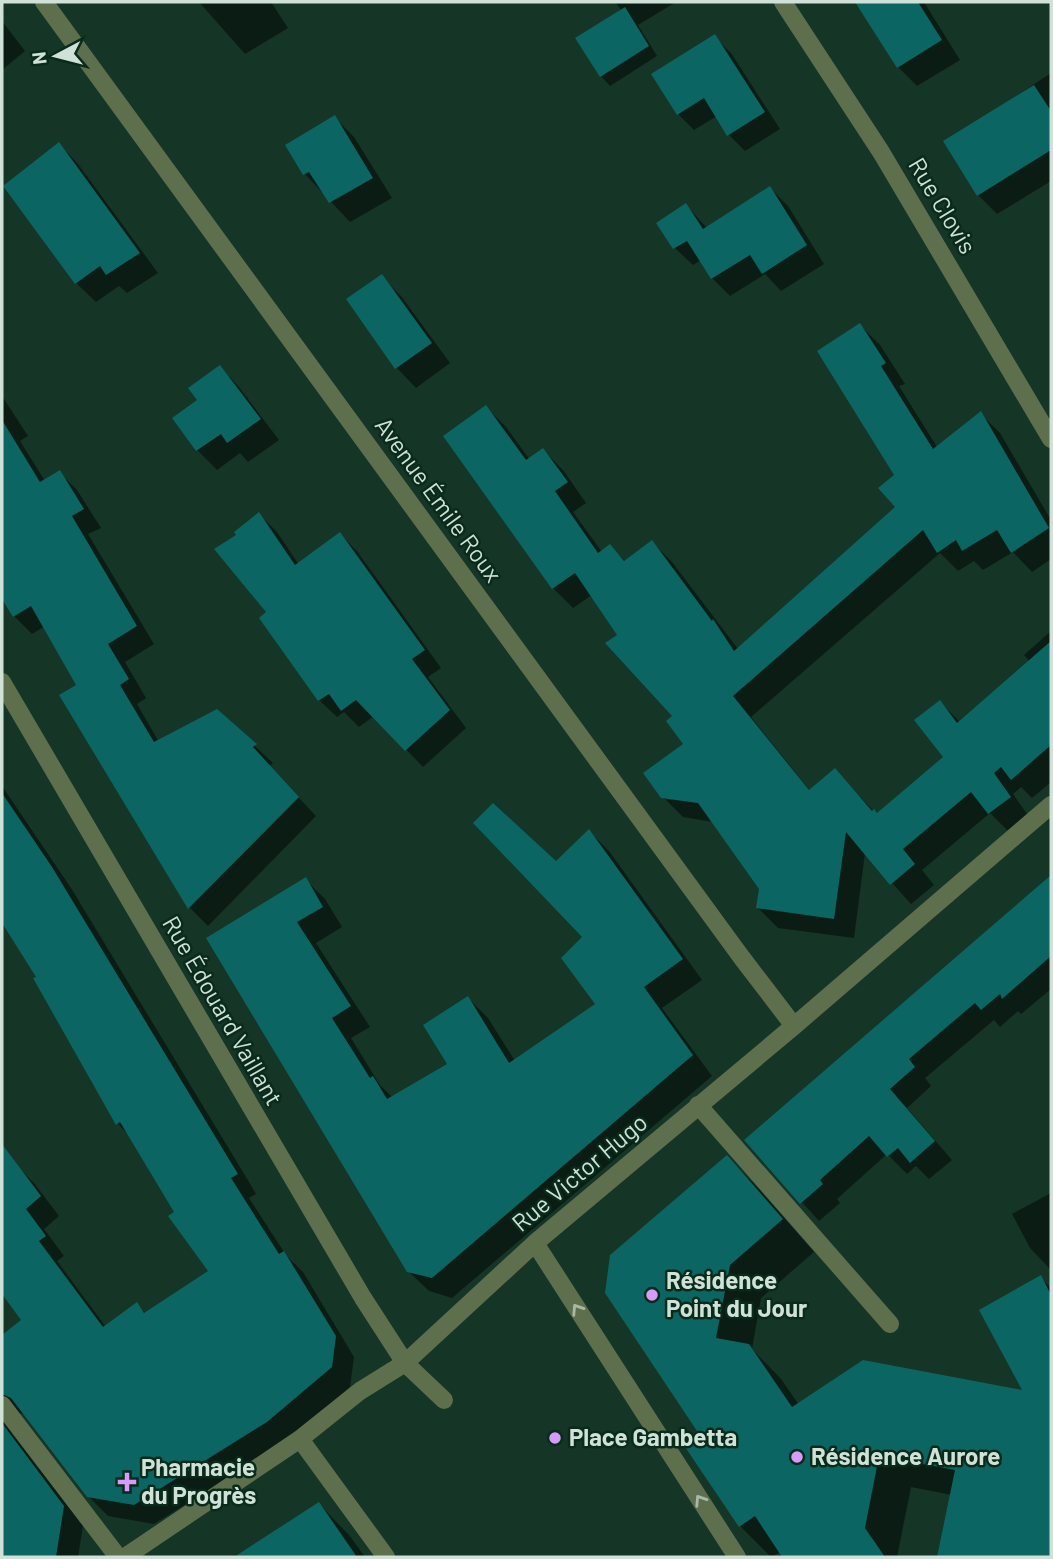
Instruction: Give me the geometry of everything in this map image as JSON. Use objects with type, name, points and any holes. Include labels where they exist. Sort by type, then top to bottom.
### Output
[{"type":"street","name":"Avenue Émile Roux","points":[[44,2],[794,1026]]},
{"type":"street","name":"Rue Clovis","points":[[783,2],[881,152],[1051,439]]},
{"type":"street","name":"Rue Édouard Vaillant","points":[[2,682],[363,1298],[405,1363],[444,1400]]},
{"type":"street","name":"Rue Victor Hugo","points":[[125,1557],[300,1439],[360,1391],[405,1363],[535,1243],[794,1026],[1051,805]]},
{"type":"street","points":[[698,1105],[890,1324]]},
{"type":"street","points":[[535,1243],[737,1557]]},
{"type":"street","points":[[2,1405],[118,1557]]},
{"type":"street","points":[[300,1439],[386,1557]]},
{"type":"building","points":[[855,2],[918,2],[942,40],[897,68]]},
{"type":"building","points":[[625,7],[649,46],[600,77],[575,38]]},
{"type":"building","points":[[715,34],[765,112],[727,136],[704,98],[677,115],[651,74]]},
{"type":"building","points":[[1034,85],[1051,111],[1051,150],[977,196],[943,141]]},
{"type":"building","points":[[335,115],[373,178],[329,203],[309,172],[303,175],[285,145]]},
{"type":"building","points":[[59,142],[140,253],[106,275],[100,266],[75,284],[3,186]]},
{"type":"building","points":[[770,186],[807,245],[762,274],[750,255],[711,279],[687,241],[673,249],[656,223],[686,203],[703,229]]},
{"type":"building","points":[[382,274],[432,343],[395,369],[346,299]]},
{"type":"building","points":[[860,323],[886,363],[881,366],[933,449],[981,411],[1049,528],[1011,553],[997,530],[962,551],[956,540],[937,553],[923,530],[733,696],[809,790],[835,768],[872,811],[874,809],[877,813],[943,757],[914,720],[940,700],[957,723],[1051,641],[1051,745],[1011,780],[1001,767],[994,773],[1011,797],[988,814],[971,792],[903,849],[915,864],[890,885],[846,832],[834,919],[756,908],[759,889],[698,803],[661,798],[643,773],[683,744],[666,721],[672,716],[605,643],[617,635],[575,573],[552,589],[443,436],[486,405],[526,460],[543,448],[568,482],[555,491],[598,553],[610,544],[624,561],[652,540],[712,621],[713,619],[734,651],[895,507],[878,488],[894,475],[817,351]]},
{"type":"building","points":[[220,365],[261,419],[227,443],[221,434],[196,451],[172,418],[197,400],[188,388]]},
{"type":"building","points":[[2,420],[40,482],[60,470],[84,509],[72,516],[137,626],[108,644],[129,679],[120,685],[154,742],[217,709],[257,744],[253,747],[299,797],[188,909],[59,695],[76,685],[31,606],[13,617],[2,599]]},
{"type":"building","points":[[259,512],[295,565],[340,532],[425,650],[412,659],[450,710],[405,751],[356,700],[341,711],[329,694],[318,701],[259,618],[266,612],[214,549],[236,535],[234,532]]},
{"type":"building","points":[[2,793],[52,867],[238,1174],[231,1178],[279,1254],[284,1251],[336,1336],[332,1367],[267,1422],[134,1505],[87,1497],[11,1398],[2,1394],[2,1335],[21,1320],[2,1294],[2,1144],[41,1196],[26,1209],[46,1236],[39,1241],[103,1327],[137,1302],[144,1313],[208,1271],[168,1216],[174,1212],[120,1122],[116,1125],[33,978],[36,977],[2,923]]},
{"type":"building","points":[[493,803],[556,861],[589,829],[683,959],[644,987],[693,1055],[432,1278],[407,1272],[206,938],[306,877],[323,907],[297,922],[351,1006],[332,1018],[370,1078],[373,1076],[387,1099],[447,1064],[423,1025],[468,996],[509,1063],[595,1004],[561,958],[582,937],[473,823]]},
{"type":"building","points":[[1051,875],[1051,956],[1002,999],[1000,994],[981,1010],[975,1003],[909,1059],[915,1067],[890,1089],[935,1141],[910,1163],[898,1148],[887,1157],[869,1136],[820,1180],[823,1184],[800,1204],[744,1140]]},
{"type":"building","points":[[727,1155],[783,1219],[730,1265],[716,1338],[749,1344],[792,1407],[863,1360],[1022,1390],[979,1310],[1041,1275],[1051,1295],[1051,1557],[937,1557],[955,1470],[879,1456],[865,1528],[885,1557],[782,1557],[755,1516],[739,1527],[681,1441],[697,1431],[605,1293],[610,1255]]},
{"type":"building","points":[[2,1423],[64,1506],[56,1557],[2,1557]]},
{"type":"building","points":[[319,1502],[357,1557],[234,1557]]},
{"type":"place","name":"Résidence Point du Jour","points":[[652,1295]]},
{"type":"place","name":"Place Gambetta","points":[[555,1438]]},
{"type":"place","name":"Résidence Aurore","points":[[797,1457]]},
{"type":"place","name":"Pharmacie du Progrès","points":[[127,1482]]}]
